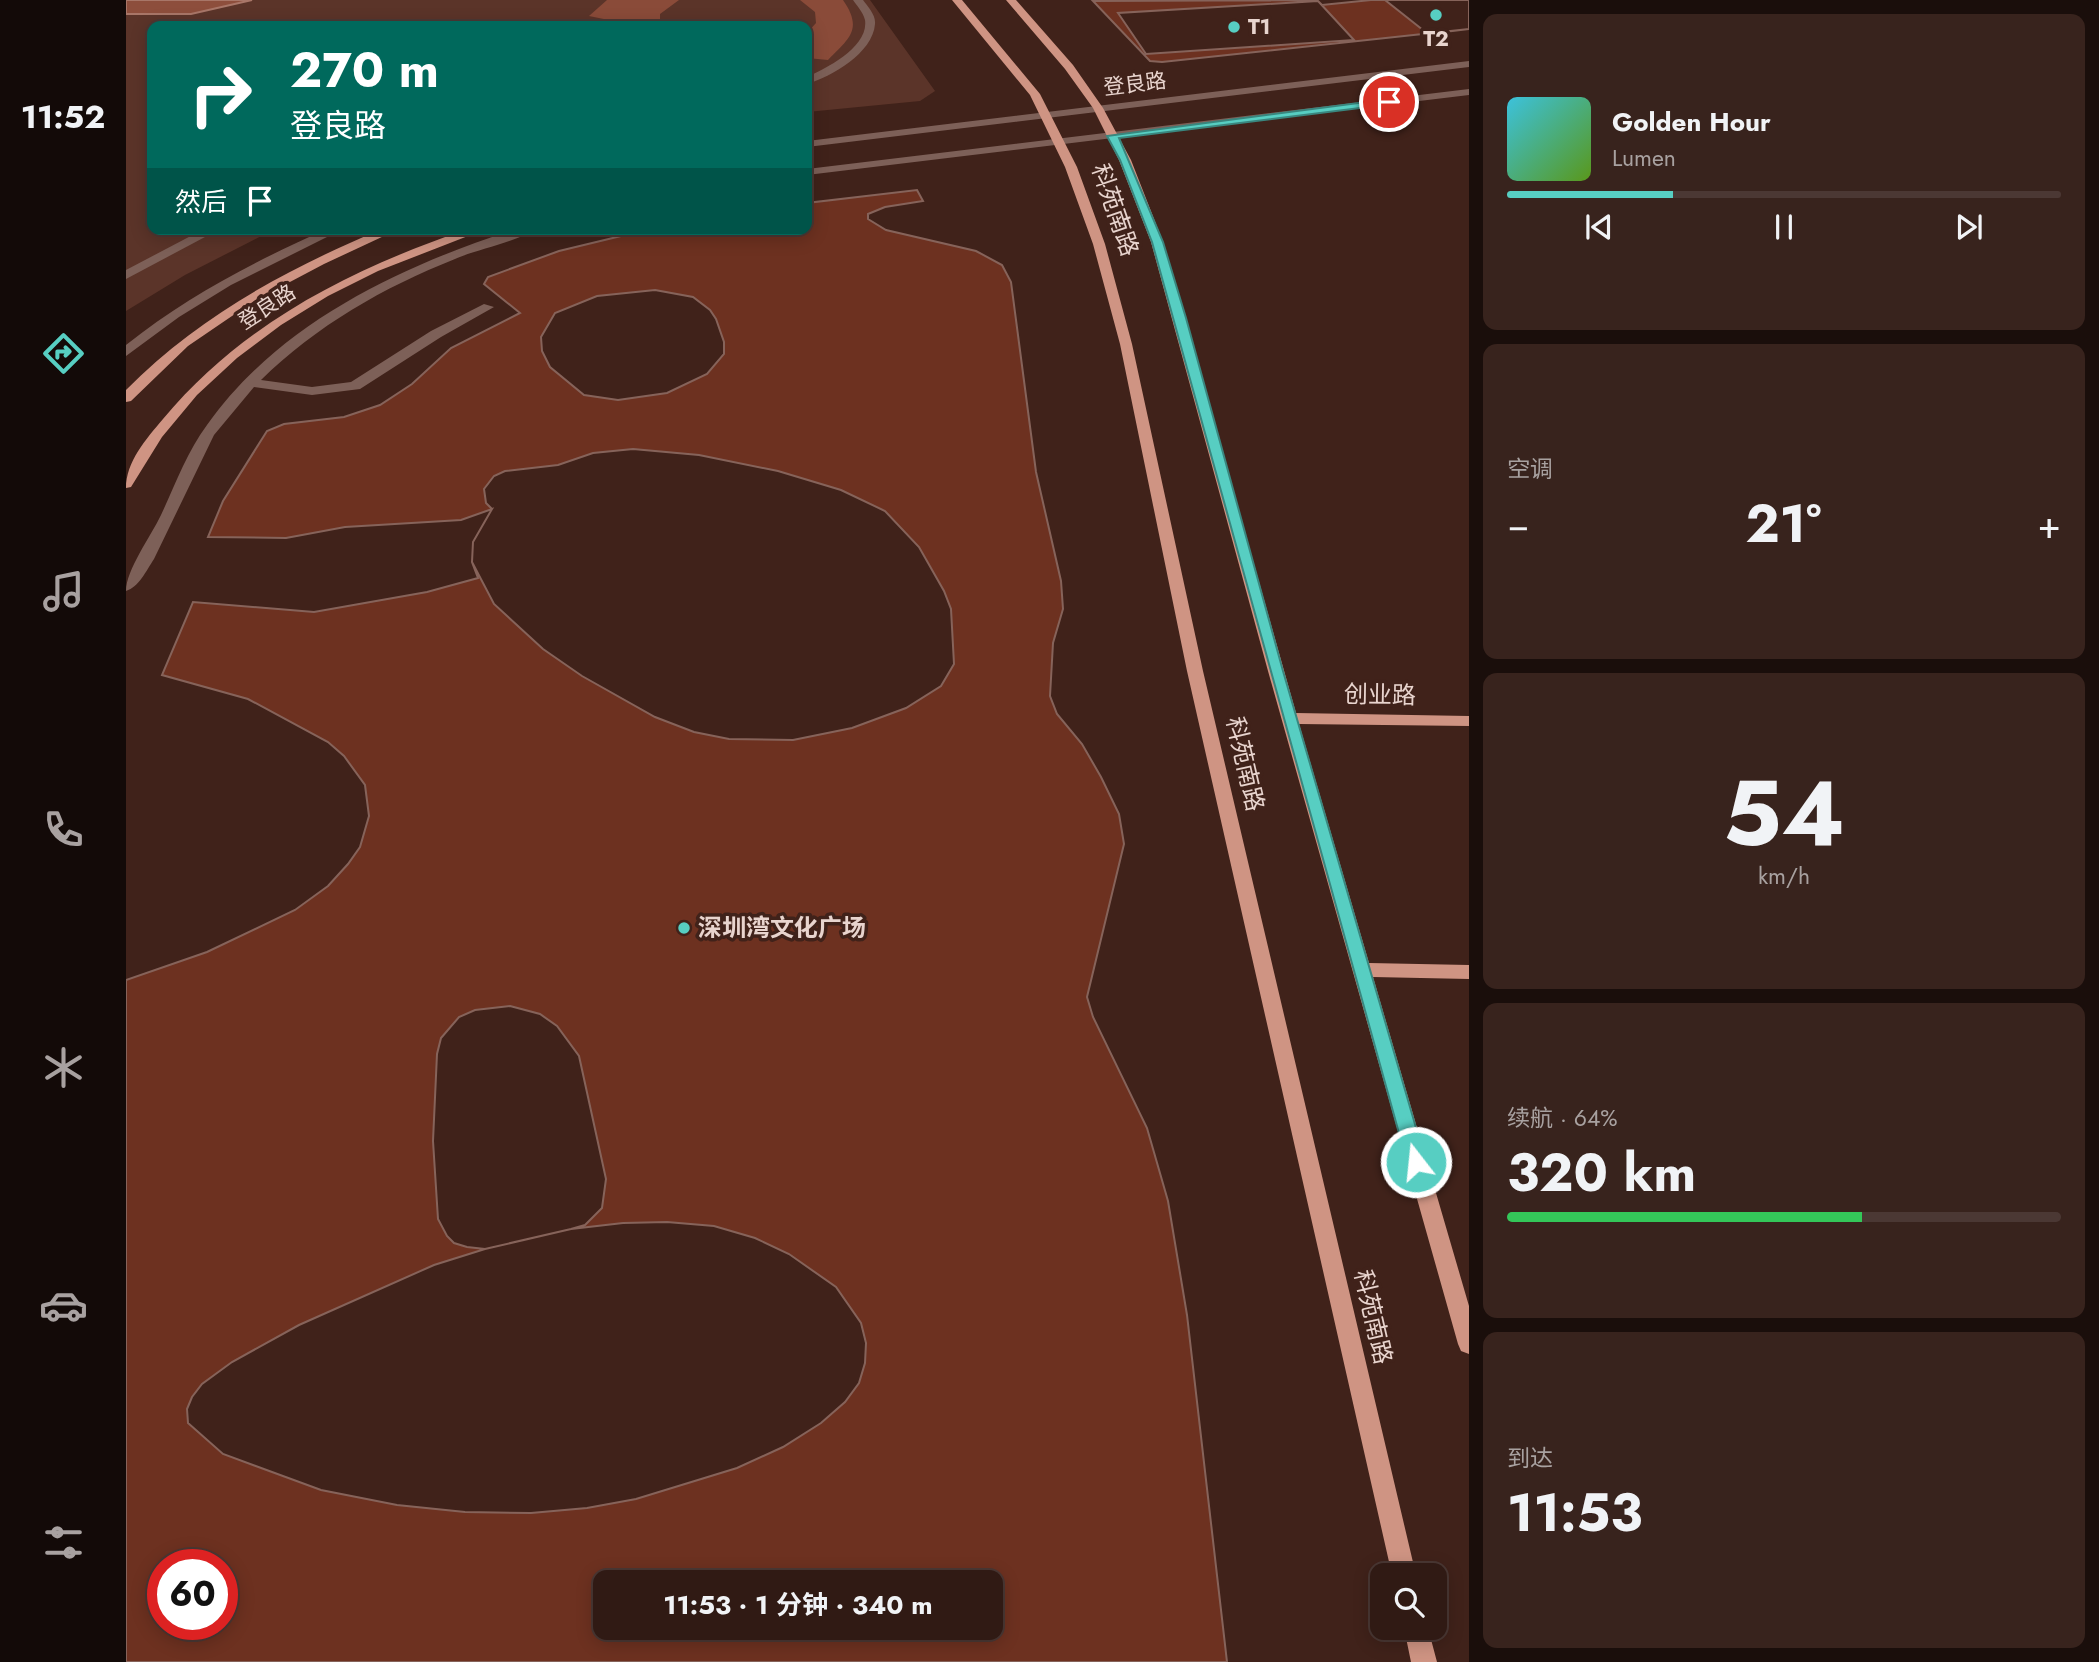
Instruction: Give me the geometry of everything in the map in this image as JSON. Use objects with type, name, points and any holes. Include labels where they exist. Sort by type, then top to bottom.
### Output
[{"type":"main road","name":"科苑南路","points":[[957,0],[1027,83],[1046,115],[1085,201],[1126,344],[1195,671],[1401,1563]]},
{"type":"main road","name":"科苑南路","points":[[1014,2],[1069,67],[1098,108],[1125,160],[1157,242],[1469,1344]]},
{"type":"main road","name":"登良路","points":[[126,398],[181,344],[222,315],[284,278],[380,235]]},
{"type":"main road","name":"登良路","points":[[126,484],[175,408],[229,355],[320,296],[372,270],[464,235]]},
{"type":"main road","name":"创业路","points":[[1290,718],[1469,720]]},
{"type":"main road","points":[[1361,970],[1469,972]]},
{"type":"main road","points":[[1419,1640],[1424,1662]]},
{"type":"street","points":[[812,78],[844,61],[866,36],[870,25],[869,16],[858,0]]},
{"type":"street","name":"登良路","points":[[812,143],[1469,64]]},
{"type":"street","name":"登良路","points":[[812,171],[1469,92]]},
{"type":"street","points":[[126,275],[203,235]]},
{"type":"street","points":[[126,352],[190,303],[253,268],[324,235]]},
{"type":"street","points":[[126,586],[144,566],[205,437],[251,383],[305,334],[344,307],[448,256],[511,235]]},
{"type":"street","points":[[251,383],[312,391],[355,386],[436,334],[488,307]]},
{"type":"shaded area","points":[[126,0],[870,0],[935,91],[920,101],[812,112],[812,21],[147,21],[147,235],[263,235],[185,275],[126,311]]},
{"type":"shaded area","points":[[126,0],[252,0],[191,14],[126,14]]},
{"type":"shaded area","points":[[607,0],[679,0],[660,14],[660,21],[614,21],[589,16]]},
{"type":"shaded area","points":[[800,0],[843,0],[852,19],[853,26],[848,39],[828,60],[812,58],[815,12]]},
{"type":"building","points":[[1371,0],[1469,0],[1469,29],[1162,62],[1150,61],[1093,1],[1318,1],[1322,5]]},
{"type":"building","name":"T2","points":[[1385,0],[1469,0],[1469,29],[1428,34]]},
{"type":"building","name":"T1","points":[[1318,1],[1354,40],[1146,54],[1118,13]]},
{"type":"building","name":"深圳湾文化广场","points":[[917,190],[923,201],[885,207],[868,214],[868,219],[886,230],[976,251],[1002,265],[1011,282],[1036,472],[1061,581],[1063,609],[1053,643],[1050,696],[1057,714],[1082,744],[1101,777],[1119,814],[1124,844],[1087,997],[1093,1017],[1147,1128],[1168,1201],[1187,1315],[1227,1662],[126,1662],[126,980],[207,952],[295,910],[328,886],[348,864],[360,847],[369,816],[365,785],[344,756],[328,742],[248,699],[162,675],[193,602],[314,612],[427,592],[478,578],[472,562],[473,542],[492,509],[461,520],[345,527],[286,538],[208,537],[223,501],[267,431],[284,424],[344,417],[380,405],[412,384],[451,348],[520,313],[484,284],[488,277],[559,251],[625,235],[812,235],[812,202]]},
{"type":"building","points":[[655,290],[693,297],[710,310],[716,319],[724,342],[724,354],[707,374],[667,393],[618,400],[584,395],[550,367],[542,351],[541,337],[555,313],[597,296]]},
{"type":"building","points":[[633,449],[699,455],[778,471],[841,490],[885,511],[919,547],[951,609],[954,664],[941,686],[906,708],[852,728],[793,740],[729,739],[694,732],[655,717],[582,676],[543,649],[494,604],[472,562],[473,542],[492,509],[486,503],[484,489],[494,476],[505,471],[558,465],[593,453]]},
{"type":"building","points":[[510,1006],[540,1014],[557,1026],[579,1056],[606,1179],[602,1208],[585,1225],[485,1249],[467,1247],[454,1243],[438,1219],[433,1141],[437,1054],[441,1038],[459,1017],[475,1010]]},
{"type":"building","points":[[667,1222],[714,1226],[755,1238],[789,1254],[836,1287],[861,1323],[866,1343],[865,1363],[859,1383],[845,1402],[821,1423],[783,1447],[737,1468],[636,1499],[587,1508],[531,1513],[465,1512],[397,1505],[321,1490],[223,1454],[188,1423],[187,1409],[192,1397],[202,1384],[232,1362],[299,1325],[434,1265],[485,1249],[571,1229],[623,1223]]},
{"type":"place","name":"T2","points":[[1436,15]]},
{"type":"place","name":"T1","points":[[1234,27]]},
{"type":"place","name":"深圳湾文化广场","points":[[684,928]]},
{"type":"route","points":[[1389,102],[1112,136],[1125,160],[1157,242],[1180,318],[1276,671],[1416,1162]]}]
